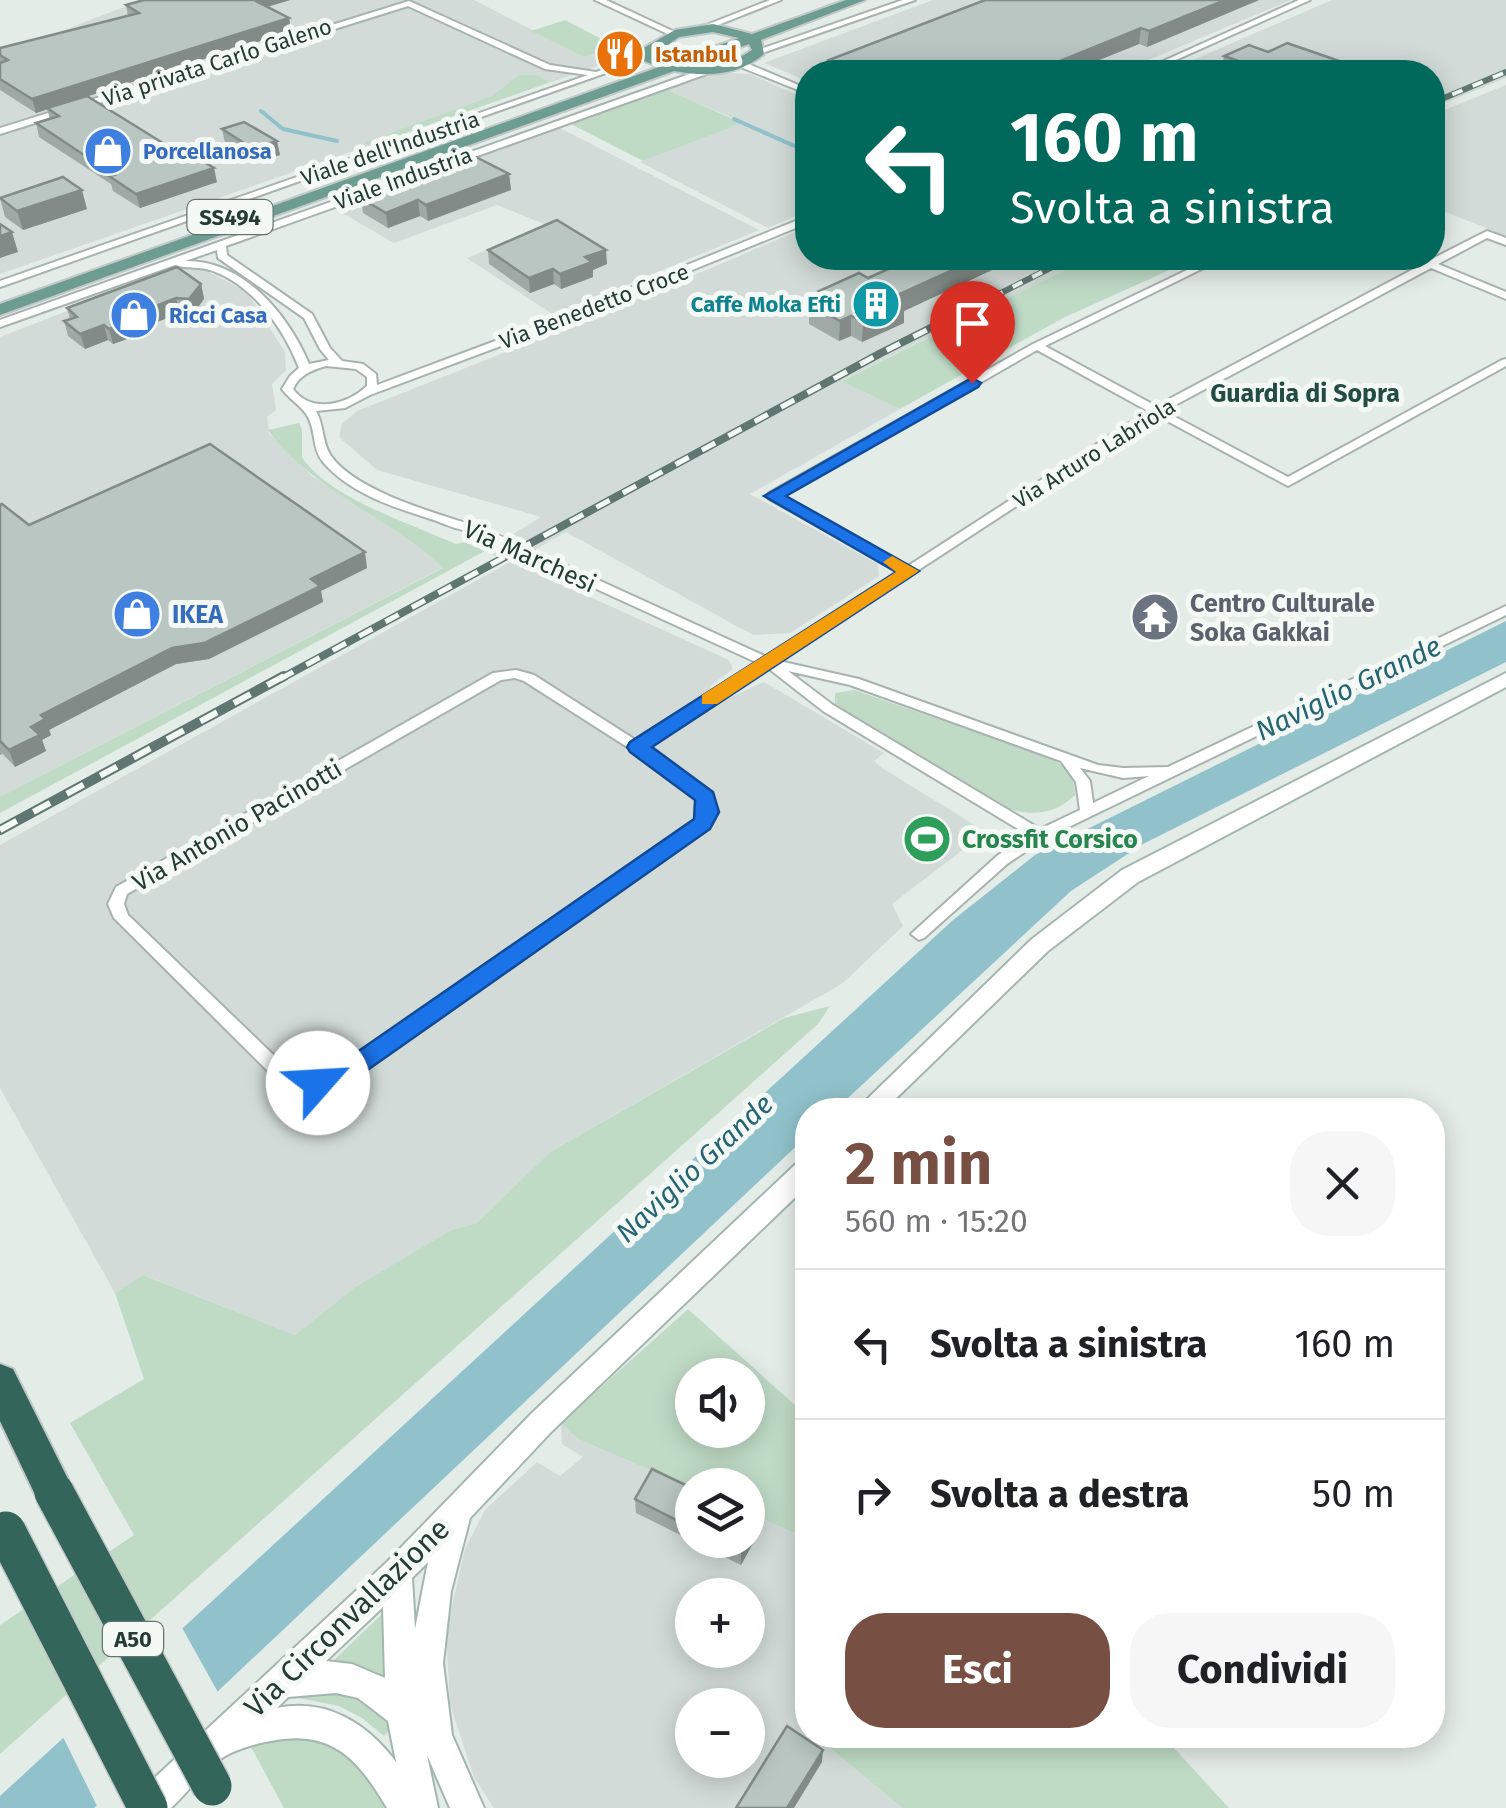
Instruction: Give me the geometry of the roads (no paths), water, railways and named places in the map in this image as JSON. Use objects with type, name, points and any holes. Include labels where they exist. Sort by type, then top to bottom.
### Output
[{"type":"highway","name":"A50","points":[[0,1381],[54,1492],[217,1780]]},
{"type":"highway","name":"A50","points":[[3,1524],[148,1808]]},
{"type":"main road","name":"SS494","points":[[659,62],[653,45],[687,32],[752,40],[834,0]]},
{"type":"main road","name":"SS494","points":[[0,298],[659,62],[752,40],[858,0]]},
{"type":"main road","name":"SS494","points":[[0,310],[238,224],[659,62],[709,70],[741,64],[752,40]]},
{"type":"main road","points":[[460,134],[496,110]]},
{"type":"main road","points":[[154,266],[238,224]]},
{"type":"main road","points":[[881,1098],[1040,945],[1130,876],[1506,679]]},
{"type":"main road","name":"Via Circonvallazione","points":[[148,1808],[217,1780],[282,1683],[457,1512],[541,1423],[795,1180]]},
{"type":"main road","points":[[448,1776],[432,1716],[426,1631],[457,1512]]},
{"type":"main road","points":[[397,1572],[402,1711],[420,1808]]},
{"type":"main road","points":[[282,1683],[308,1676],[346,1678],[384,1693],[402,1711],[467,1808]]},
{"type":"main road","points":[[217,1780],[284,1720],[323,1724],[359,1742],[390,1778],[406,1808]]},
{"type":"street","points":[[599,0],[687,32],[777,0]]},
{"type":"street","points":[[611,0],[687,32]]},
{"type":"street","points":[[752,40],[911,0]]},
{"type":"street","points":[[1256,24],[1306,0]]},
{"type":"street","points":[[1172,60],[1318,0]]},
{"type":"street","name":"Via privata Carlo Galeno","points":[[0,132],[406,3],[421,6],[548,67],[605,72]]},
{"type":"street","points":[[605,72],[659,62]]},
{"type":"street","points":[[741,64],[795,87]]},
{"type":"street","name":"Viale Industria","points":[[0,324],[709,70]]},
{"type":"street","name":"Viale dell'Industria","points":[[0,284],[605,72]]},
{"type":"street","name":"Via Benedetto Croce","points":[[345,404],[795,223]]},
{"type":"street","name":"Via Arturo Labriola","points":[[1445,257],[1487,234],[1506,242]]},
{"type":"street","points":[[220,244],[222,256],[308,316],[325,349],[338,362]]},
{"type":"street","points":[[180,257],[204,258],[256,293],[300,353],[305,369]]},
{"type":"street","points":[[0,334],[172,267],[194,262],[217,268]]},
{"type":"street","points":[[1445,269],[1506,296]]},
{"type":"street","points":[[910,571],[773,496],[1037,346],[1194,270]]},
{"type":"street","name":"Via Arturo Labriola","points":[[767,662],[1158,410],[1422,270]]},
{"type":"street","points":[[1037,346],[1288,482],[1506,362]]},
{"type":"street","points":[[345,404],[306,405],[292,398],[287,388],[292,378],[305,369],[338,362],[359,366],[372,376],[414,375]]},
{"type":"street","points":[[368,392],[372,376]]},
{"type":"street","points":[[321,428],[345,404]]},
{"type":"street","name":"Via Marchesi","points":[[306,405],[321,428],[322,450],[344,472],[394,500],[468,528],[767,662],[854,682],[1065,759],[1123,773],[1172,770]]},
{"type":"street","points":[[919,934],[1002,860],[1039,835],[1506,610]]},
{"type":"street","points":[[637,747],[767,662]]},
{"type":"street","name":"Via Marchesi","points":[[767,662],[828,708],[1039,835]]},
{"type":"street","name":"Via Antonio Pacinotti","points":[[516,674],[530,678],[637,747],[705,797],[708,812],[703,823],[343,1074],[318,1083],[285,1076],[122,918],[116,904],[121,891],[498,676],[516,674]]},
{"type":"street","points":[[1065,759],[1083,782],[1086,811]]},
{"type":"water","name":"Naviglio Grande","points":[[1506,621],[1506,662],[1143,844],[1071,891],[848,1098],[795,1098],[795,1147],[94,1808],[0,1808],[0,1796],[953,920],[1035,855]]},
{"type":"waterway","points":[[261,111],[283,129],[337,141]]},
{"type":"waterway","points":[[734,119],[795,146]]},
{"type":"railway","points":[[1445,98],[1506,72]]},
{"type":"railway","points":[[993,297],[1046,270]]},
{"type":"railway","points":[[280,679],[881,353],[998,294]]},
{"type":"railway","points":[[0,830],[284,676]]},
{"type":"place","name":"Istanbul","points":[[620,54]]},
{"type":"place","name":"Porcellanosa","points":[[108,151]]},
{"type":"place","name":"Caffe Moka Efti","points":[[876,304]]},
{"type":"place","name":"Ricci Casa","points":[[134,315]]},
{"type":"place","name":"IKEA","points":[[137,614]]},
{"type":"place","name":"Centro Culturale Soka Gakkai","points":[[1155,617]]},
{"type":"place","name":"Crossfit Corsico","points":[[927,839]]},
{"type":"district","name":"Guardia di Sopra","points":[[1305,393]]}]
